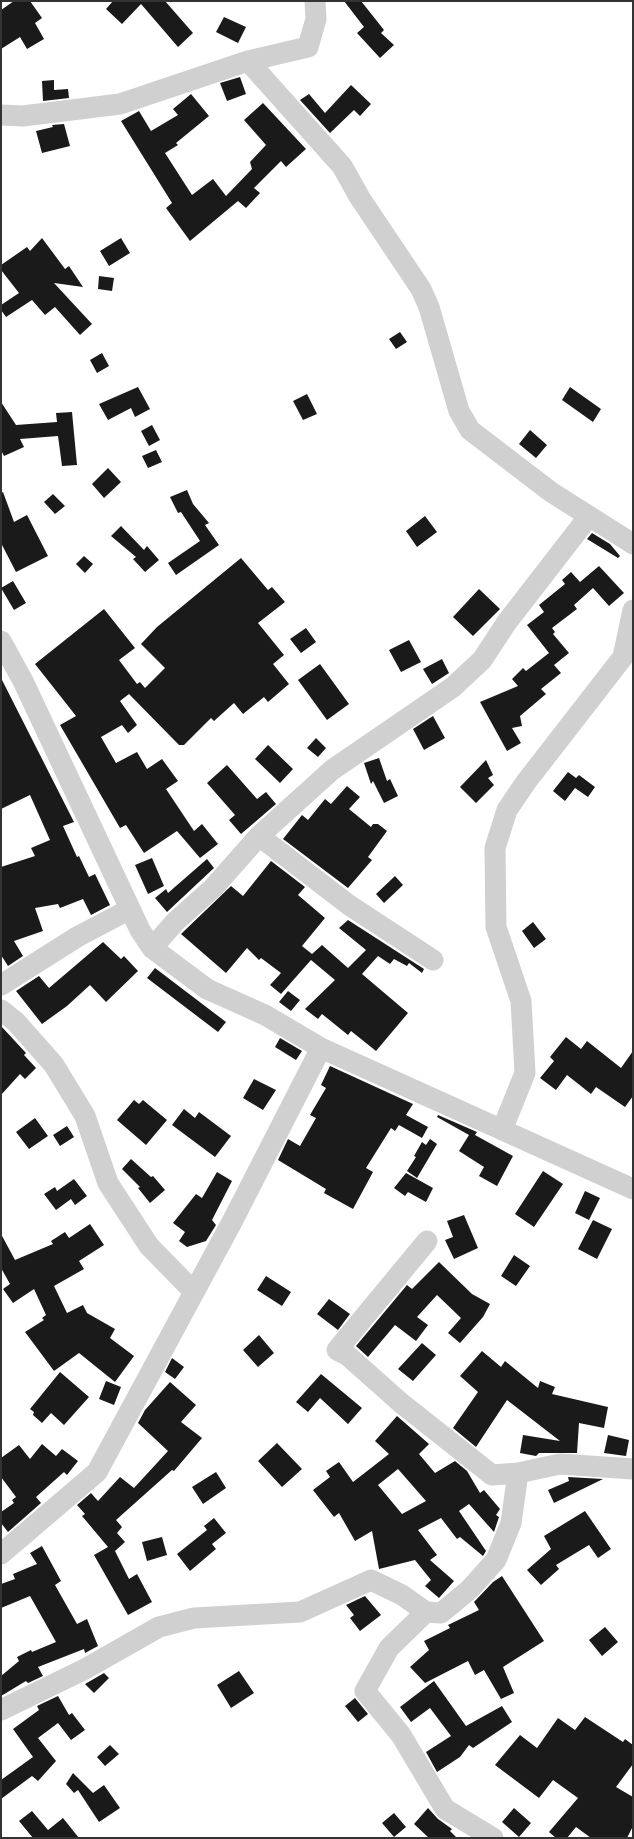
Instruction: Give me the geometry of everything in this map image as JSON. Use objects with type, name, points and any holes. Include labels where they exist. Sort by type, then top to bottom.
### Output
[{"type":"street","points":[[1,115],[23,116],[120,104],[248,61],[308,47],[316,19],[315,1]]},
{"type":"street","points":[[248,61],[342,166],[360,198],[421,289],[430,307],[460,411],[470,430],[551,492],[633,544]]},
{"type":"street","points":[[152,948],[176,921],[214,888],[259,836],[332,770],[446,692],[482,660],[507,622],[589,516]]},
{"type":"street","points":[[502,1130],[525,1073],[521,1001],[496,927],[495,848],[507,810],[526,782],[623,657],[633,610]]},
{"type":"street","points":[[1,641],[23,681],[140,930],[152,948],[207,989],[266,1015],[321,1048],[633,1189]]},
{"type":"street","points":[[259,836],[348,905],[432,960]]},
{"type":"street","points":[[1,985],[77,937],[130,909]]},
{"type":"street","points":[[1,1010],[16,1022],[54,1066],[85,1116],[108,1183],[150,1246],[194,1292]]},
{"type":"street","points":[[1,1554],[97,1472],[194,1292],[321,1048]]},
{"type":"street","points":[[427,1241],[337,1350],[347,1355],[402,1403],[492,1475],[518,1473],[560,1464],[633,1469]]},
{"type":"street","points":[[1,1710],[28,1698],[159,1627],[194,1618],[300,1612],[371,1580],[402,1595],[426,1612],[441,1613],[470,1589],[496,1560],[511,1523],[518,1473]]},
{"type":"street","points":[[426,1612],[389,1648],[365,1691],[401,1735],[445,1810],[493,1838]]},
{"type":"building","points":[[14,1],[30,1],[42,18],[35,23],[44,39],[27,49],[20,37],[1,49],[1,10]]},
{"type":"building","points":[[113,1],[165,1],[193,33],[178,47],[141,4],[122,24],[106,9]]},
{"type":"building","points":[[344,1],[361,1],[384,30],[381,33],[394,45],[380,58],[357,33],[364,27]]},
{"type":"building","points":[[224,17],[246,27],[238,43],[216,32]]},
{"type":"building","points":[[240,77],[246,94],[227,101],[220,83]]},
{"type":"building","points":[[54,80],[54,90],[68,89],[69,98],[43,101],[42,81]]},
{"type":"building","points":[[351,85],[371,104],[360,116],[354,110],[330,133],[300,100],[309,94],[325,113]]},
{"type":"building","points":[[191,94],[209,116],[176,143],[178,145],[165,153],[192,195],[213,179],[226,196],[252,169],[250,162],[266,145],[244,120],[263,103],[306,149],[286,167],[281,161],[254,188],[260,193],[246,208],[238,201],[190,241],[166,208],[172,203],[121,121],[139,111],[151,131],[178,115],[173,109]]},
{"type":"building","points":[[64,124],[70,146],[42,153],[36,131],[53,127],[52,125]]},
{"type":"building","points":[[42,238],[65,269],[69,266],[83,287],[54,283],[92,324],[80,335],[55,307],[45,315],[32,300],[6,317],[1,310],[1,305],[19,293],[1,270],[1,265],[27,247],[30,251]]},
{"type":"building","points":[[121,238],[130,253],[109,266],[100,251]]},
{"type":"building","points":[[99,276],[114,278],[112,291],[98,289]]},
{"type":"building","points":[[400,332],[407,342],[396,349],[389,339]]},
{"type":"building","points":[[102,353],[109,366],[97,373],[90,360]]},
{"type":"building","points":[[138,387],[150,409],[135,417],[131,408],[108,420],[99,404]]},
{"type":"building","points":[[570,387],[601,409],[593,422],[562,400]]},
{"type":"building","points":[[307,394],[317,414],[303,420],[293,401]]},
{"type":"building","points":[[1,402],[16,425],[57,422],[56,413],[72,412],[77,465],[62,466],[58,436],[20,439],[24,447],[4,456],[1,450]]},
{"type":"building","points":[[152,425],[160,440],[149,446],[141,431]]},
{"type":"building","points":[[530,430],[547,445],[536,458],[519,444]]},
{"type":"building","points":[[156,450],[162,462],[148,468],[142,456]]},
{"type":"building","points":[[108,468],[121,482],[104,498],[92,484]]},
{"type":"building","points":[[187,490],[193,504],[209,523],[205,525],[219,545],[176,575],[168,563],[200,541],[181,512],[178,513],[170,497]]},
{"type":"building","points":[[3,492],[14,522],[27,515],[48,556],[16,572],[1,543],[1,493]]},
{"type":"building","points":[[53,494],[65,506],[55,514],[44,502]]},
{"type":"building","points":[[425,516],[437,532],[417,547],[406,531]]},
{"type":"building","points":[[121,526],[144,550],[147,546],[159,560],[145,572],[133,559],[136,557],[111,536]]},
{"type":"building","points":[[592,533],[610,544],[620,556],[618,558],[587,539]]},
{"type":"building","points":[[84,556],[93,564],[85,573],[76,564]]},
{"type":"building","points":[[241,558],[268,590],[272,587],[285,602],[258,623],[284,655],[273,664],[289,684],[268,702],[264,697],[243,714],[234,703],[214,721],[211,718],[184,745],[179,745],[129,694],[120,701],[137,725],[128,733],[122,725],[101,737],[116,763],[137,752],[147,769],[162,759],[178,781],[166,789],[194,831],[202,824],[218,844],[200,858],[177,831],[144,853],[126,825],[120,828],[60,725],[76,716],[35,664],[104,609],[135,648],[119,660],[137,684],[140,682],[145,688],[165,668],[141,644],[157,627]]},
{"type":"building","points":[[599,566],[624,593],[609,606],[593,588],[574,605],[577,609],[552,628],[555,632],[553,634],[569,653],[554,665],[561,673],[541,689],[546,694],[520,716],[522,726],[512,728],[521,743],[507,751],[480,702],[518,686],[512,679],[523,668],[526,671],[549,653],[527,625],[544,612],[539,605],[565,584],[562,580],[571,572],[580,582]]},
{"type":"building","points":[[13,581],[26,603],[14,610],[1,588]]},
{"type":"building","points":[[479,589],[500,609],[473,636],[453,617]]},
{"type":"building","points":[[306,628],[316,642],[301,653],[290,639]]},
{"type":"building","points":[[409,640],[421,662],[401,672],[389,650]]},
{"type":"building","points":[[442,659],[449,673],[432,684],[423,669]]},
{"type":"building","points":[[320,664],[349,704],[327,720],[298,680]]},
{"type":"building","points":[[1,678],[74,822],[63,826],[77,857],[79,856],[89,877],[95,874],[110,905],[91,915],[83,899],[60,908],[58,904],[35,908],[43,931],[14,941],[23,956],[8,966],[1,955],[1,867],[35,856],[31,848],[50,840],[30,795],[1,809]]},
{"type":"building","points":[[433,716],[445,738],[424,750],[413,729]]},
{"type":"building","points":[[316,738],[326,748],[318,757],[307,748]]},
{"type":"building","points":[[268,745],[293,769],[280,783],[255,759]]},
{"type":"building","points":[[379,758],[387,781],[390,779],[398,796],[384,803],[373,781],[371,784],[364,763]]},
{"type":"building","points":[[486,760],[493,775],[488,778],[494,785],[476,803],[460,787]]},
{"type":"building","points":[[227,765],[257,799],[266,792],[276,804],[241,834],[229,820],[235,815],[207,783]]},
{"type":"building","points":[[568,772],[576,778],[579,775],[595,787],[588,797],[575,788],[565,801],[553,791]]},
{"type":"building","points":[[347,786],[360,797],[349,809],[371,827],[373,824],[378,824],[387,831],[368,857],[372,860],[348,888],[283,839],[302,815],[308,820],[325,799],[331,804]]},
{"type":"building","points":[[152,858],[164,886],[148,894],[135,865]]},
{"type":"building","points":[[207,859],[214,868],[167,912],[155,898],[166,889],[168,893]]},
{"type":"building","points":[[271,861],[305,887],[298,895],[325,918],[302,946],[312,954],[322,945],[348,968],[366,950],[339,928],[348,920],[424,969],[422,973],[409,963],[407,966],[394,959],[390,964],[378,956],[362,974],[408,1013],[376,1051],[351,1031],[348,1035],[322,1014],[318,1019],[305,1009],[335,980],[311,960],[281,994],[270,985],[281,973],[261,958],[259,960],[247,948],[226,973],[181,934],[231,886],[243,896]]},
{"type":"building","points":[[395,876],[403,885],[384,903],[376,894]]},
{"type":"building","points":[[533,922],[546,939],[534,948],[522,931]]},
{"type":"building","points":[[103,942],[121,959],[124,956],[138,971],[106,1002],[90,985],[67,1006],[42,1024],[16,991],[39,976],[49,988]]},
{"type":"building","points":[[155,968],[226,1022],[218,1032],[147,978]]},
{"type":"building","points":[[288,991],[300,1000],[291,1011],[279,1002]]},
{"type":"building","points":[[1,1026],[26,1053],[24,1055],[36,1068],[25,1079],[20,1074],[1,1095]]},
{"type":"building","points":[[566,1037],[581,1049],[587,1041],[621,1068],[633,1051],[633,1096],[625,1107],[596,1087],[591,1094],[567,1075],[556,1090],[540,1078],[554,1061],[550,1057]]},
{"type":"building","points":[[280,1038],[302,1051],[296,1060],[275,1047]]},
{"type":"building","points":[[330,1066],[413,1104],[406,1115],[428,1127],[422,1138],[399,1125],[395,1131],[391,1128],[366,1168],[373,1172],[353,1209],[324,1193],[326,1189],[278,1160],[288,1139],[300,1146],[316,1118],[310,1115],[326,1088],[321,1085]]},
{"type":"building","points":[[254,1079],[276,1090],[263,1110],[243,1098]]},
{"type":"building","points":[[134,1100],[139,1104],[143,1100],[167,1120],[146,1145],[117,1120]]},
{"type":"building","points":[[184,1109],[195,1118],[199,1112],[231,1136],[215,1157],[172,1125]]},
{"type":"building","points":[[438,1115],[477,1132],[475,1135],[513,1156],[497,1186],[479,1176],[484,1167],[459,1151],[469,1135],[437,1117]]},
{"type":"building","points":[[35,1118],[48,1136],[29,1149],[16,1132]]},
{"type":"building","points":[[67,1126],[74,1137],[60,1146],[53,1135]]},
{"type":"building","points":[[430,1139],[437,1144],[417,1178],[407,1171],[416,1157],[414,1156],[422,1142],[426,1145]]},
{"type":"building","points":[[131,1159],[151,1177],[153,1176],[165,1190],[150,1203],[138,1188],[140,1187],[122,1169]]},
{"type":"building","points":[[543,1171],[563,1184],[534,1227],[515,1214]]},
{"type":"building","points":[[217,1172],[232,1181],[212,1220],[216,1225],[206,1241],[187,1247],[179,1241],[185,1232],[173,1223],[196,1194],[202,1198]]},
{"type":"building","points":[[406,1173],[433,1188],[426,1202],[408,1192],[405,1196],[394,1188]]},
{"type":"building","points":[[74,1179],[87,1196],[75,1205],[71,1199],[56,1210],[44,1194],[55,1187],[57,1191]]},
{"type":"building","points":[[585,1191],[600,1198],[589,1220],[575,1213]]},
{"type":"building","points":[[464,1215],[478,1248],[454,1259],[445,1240],[453,1237],[447,1221]]},
{"type":"building","points":[[593,1220],[612,1229],[597,1259],[578,1249]]},
{"type":"building","points":[[90,1224],[104,1245],[79,1261],[84,1269],[54,1286],[67,1313],[83,1305],[87,1313],[115,1329],[110,1338],[134,1356],[115,1382],[79,1353],[54,1371],[25,1332],[44,1320],[42,1318],[46,1315],[34,1289],[13,1303],[3,1289],[10,1284],[1,1268],[1,1234],[15,1260],[53,1244],[51,1241],[65,1232],[69,1238]]},
{"type":"building","points":[[514,1255],[530,1266],[516,1286],[501,1276]]},
{"type":"building","points":[[439,1262],[472,1294],[490,1304],[483,1317],[460,1343],[448,1333],[461,1318],[437,1295],[417,1317],[428,1325],[416,1341],[395,1325],[368,1357],[356,1346],[407,1285],[412,1289]]},
{"type":"building","points":[[266,1276],[291,1292],[282,1306],[257,1290]]},
{"type":"building","points":[[329,1299],[350,1314],[338,1330],[317,1314]]},
{"type":"building","points":[[259,1335],[274,1353],[258,1367],[243,1350]]},
{"type":"building","points":[[422,1343],[436,1355],[413,1381],[398,1369]]},
{"type":"building","points":[[482,1351],[501,1367],[505,1361],[538,1388],[540,1381],[555,1387],[552,1394],[608,1407],[604,1428],[579,1423],[577,1453],[539,1453],[536,1456],[520,1453],[523,1435],[560,1441],[507,1400],[476,1447],[453,1428],[478,1392],[460,1376]]},
{"type":"building","points":[[172,1358],[184,1367],[175,1379],[165,1372]]},
{"type":"building","points":[[60,1372],[89,1397],[64,1425],[51,1413],[42,1423],[33,1415],[34,1412],[30,1409]]},
{"type":"building","points":[[321,1374],[362,1408],[348,1424],[320,1398],[308,1412],[296,1402]]},
{"type":"building","points":[[106,1381],[121,1387],[114,1405],[99,1399]]},
{"type":"building","points":[[170,1382],[196,1405],[181,1422],[202,1438],[174,1471],[172,1470],[116,1520],[122,1527],[117,1533],[125,1542],[115,1551],[129,1579],[137,1574],[152,1602],[128,1615],[94,1555],[108,1547],[82,1516],[85,1514],[77,1505],[91,1493],[98,1501],[120,1477],[134,1488],[168,1451],[138,1423],[145,1410]]},
{"type":"building","points":[[397,1416],[429,1444],[419,1454],[435,1473],[455,1461],[467,1471],[480,1493],[484,1490],[500,1509],[496,1515],[499,1517],[494,1532],[469,1504],[459,1511],[486,1551],[483,1556],[460,1537],[457,1539],[441,1518],[418,1530],[437,1555],[430,1560],[454,1581],[439,1598],[425,1586],[431,1580],[415,1560],[379,1569],[372,1531],[355,1541],[339,1513],[334,1517],[313,1490],[330,1477],[326,1471],[339,1462],[353,1482],[389,1454],[375,1441]],"holes":[[[398,1469],[426,1501],[402,1514],[378,1485]]]},
{"type":"building","points":[[608,1435],[629,1440],[626,1456],[604,1453]]},
{"type":"building","points":[[277,1443],[302,1469],[282,1487],[258,1461]]},
{"type":"building","points":[[42,1444],[56,1456],[62,1449],[78,1461],[67,1475],[64,1472],[36,1497],[41,1503],[8,1532],[1,1523],[1,1512],[14,1503],[12,1500],[16,1497],[1,1477],[1,1458],[19,1445],[30,1459]]},
{"type":"building","points":[[216,1472],[226,1488],[203,1504],[192,1487]]},
{"type":"building","points":[[568,1477],[603,1479],[554,1503],[548,1490],[569,1481]]},
{"type":"building","points":[[585,1511],[611,1549],[598,1558],[589,1545],[556,1565],[559,1569],[541,1585],[527,1570],[551,1549],[544,1536]]},
{"type":"building","points":[[214,1518],[226,1533],[212,1544],[216,1549],[190,1571],[177,1554],[207,1530],[204,1526]]},
{"type":"building","points":[[162,1537],[167,1555],[147,1561],[142,1542]]},
{"type":"building","points":[[42,1546],[61,1581],[55,1585],[77,1624],[87,1619],[98,1646],[85,1653],[84,1649],[38,1667],[43,1676],[28,1683],[26,1681],[1,1696],[1,1676],[19,1661],[17,1657],[31,1650],[32,1652],[56,1642],[30,1596],[1,1608],[1,1584],[15,1579],[13,1574],[37,1564],[30,1553]]},
{"type":"building","points":[[502,1576],[544,1641],[503,1667],[514,1693],[501,1699],[484,1670],[475,1675],[468,1661],[425,1683],[410,1667],[429,1650],[424,1641],[450,1628],[448,1625],[479,1610],[474,1602],[493,1582]]},
{"type":"building","points":[[365,1596],[381,1615],[360,1631],[350,1618],[354,1615],[346,1605]]},
{"type":"building","points":[[605,1627],[618,1642],[602,1656],[589,1640]]},
{"type":"building","points":[[239,1671],[254,1693],[231,1708],[217,1685]]},
{"type":"building","points":[[104,1673],[109,1678],[94,1693],[85,1684]]},
{"type":"building","points":[[434,1681],[466,1726],[502,1706],[512,1722],[473,1748],[469,1745],[460,1757],[437,1772],[426,1752],[451,1736],[430,1708],[411,1722],[400,1707]]},
{"type":"building","points":[[58,1696],[69,1715],[72,1713],[85,1730],[71,1740],[58,1723],[38,1738],[56,1761],[38,1781],[32,1776],[1,1799],[1,1780],[33,1757],[13,1729],[39,1710],[37,1706]]},
{"type":"building","points":[[355,1698],[368,1714],[358,1722],[345,1706]]},
{"type":"building","points":[[585,1717],[623,1742],[625,1739],[633,1745],[633,1764],[616,1787],[633,1797],[633,1826],[627,1838],[591,1838],[576,1827],[567,1838],[556,1838],[549,1832],[578,1798],[553,1780],[539,1798],[495,1765],[520,1735],[537,1748],[558,1718],[575,1730]]},
{"type":"building","points":[[110,1745],[119,1754],[105,1766],[97,1757]]},
{"type":"building","points":[[73,1773],[93,1793],[104,1785],[120,1808],[99,1822],[78,1790],[74,1793],[66,1784]]},
{"type":"building","points":[[428,1808],[438,1819],[452,1829],[450,1831],[457,1838],[429,1838],[414,1824]]},
{"type":"building","points":[[514,1808],[531,1823],[519,1837],[502,1822]]},
{"type":"building","points":[[32,1811],[48,1830],[63,1818],[79,1838],[33,1838],[19,1821]]},
{"type":"building","points":[[394,1813],[406,1827],[394,1837],[382,1823]]}]
